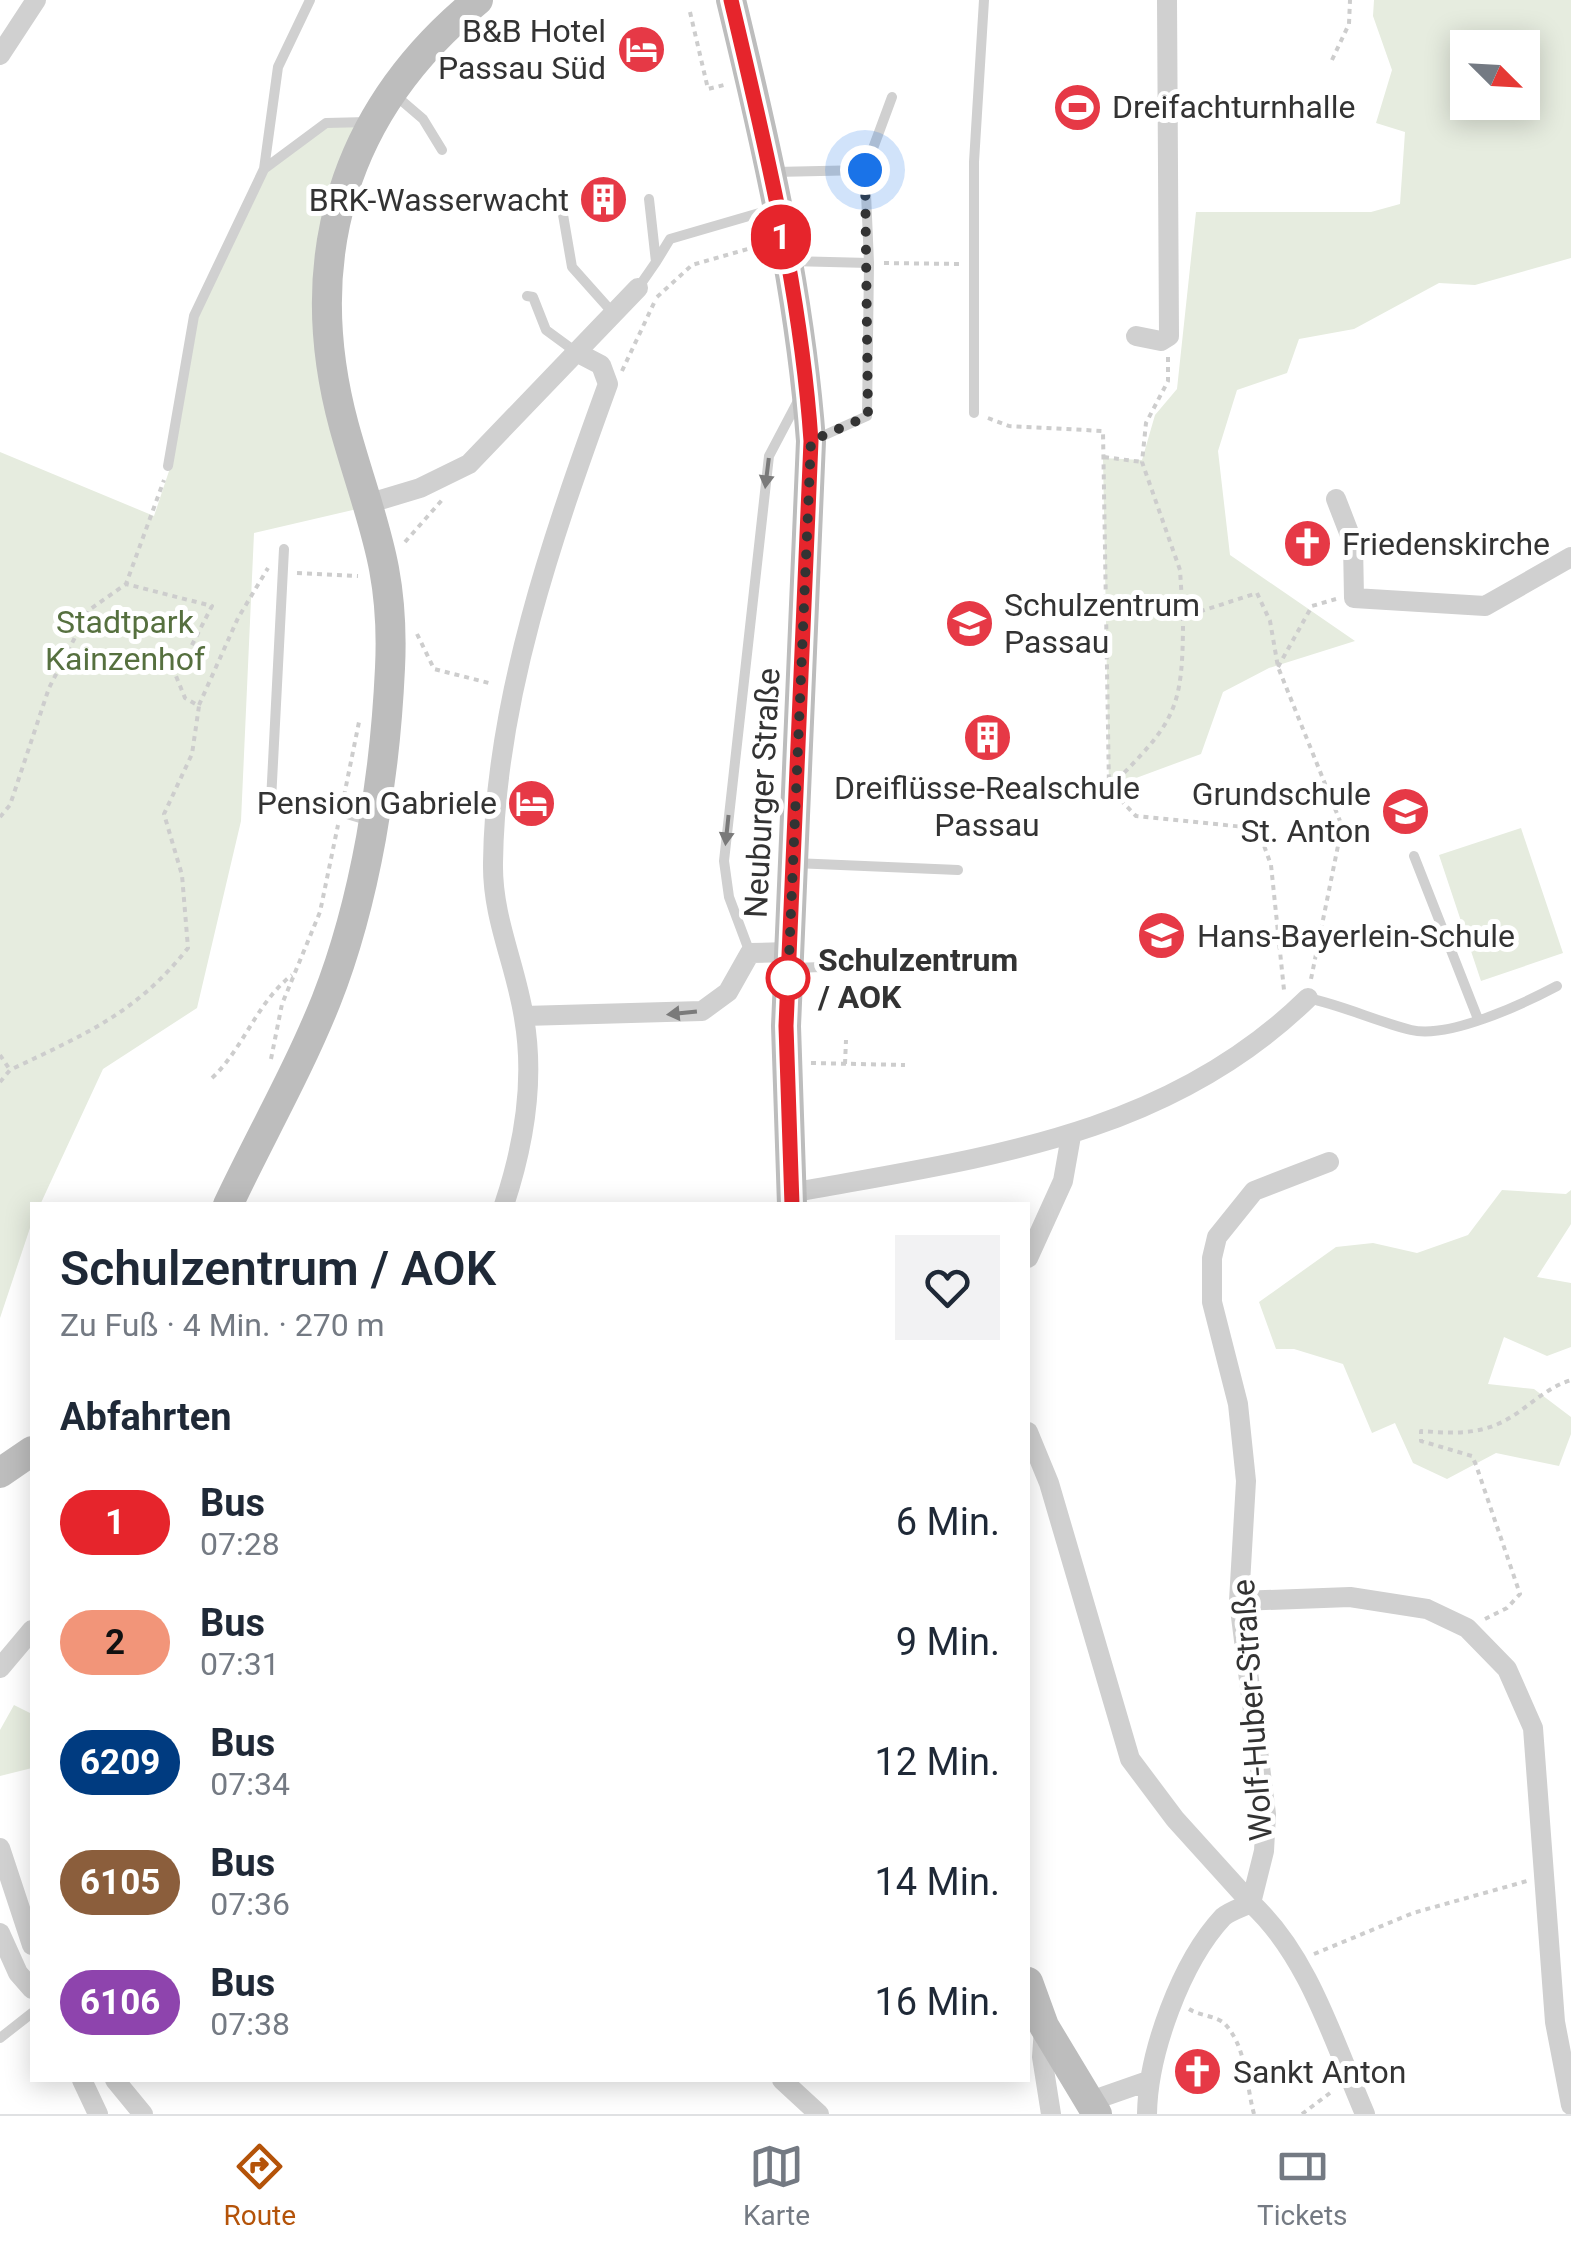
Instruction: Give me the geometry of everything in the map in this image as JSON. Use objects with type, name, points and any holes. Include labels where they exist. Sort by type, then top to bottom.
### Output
[{"type":"street","points":[[0,55],[36,0]]},
{"type":"street","points":[[229,1202],[326,1001],[360,896],[386,724],[392,618],[384,552],[335,386],[326,300],[334,220],[372,122],[391,90],[433,41],[478,0]]},
{"type":"street","name":"Neuburger Straße","points":[[730,0],[784,250],[807,384],[811,441],[789,960],[786,1107],[792,1199]]},
{"type":"street","points":[[1136,336],[1161,341],[1169,336],[1167,0]]},
{"type":"street","points":[[370,503],[420,488],[468,464],[614,313],[646,294]]},
{"type":"street","points":[[505,1202],[524,1131],[528,1054],[524,1016],[496,908],[493,864],[501,781],[538,596],[608,384],[601,365],[578,353]]},
{"type":"street","points":[[1336,500],[1353,543],[1354,598],[1485,606],[1571,556]]},
{"type":"street","points":[[524,1016],[702,1011],[728,992],[750,953],[789,960]]},
{"type":"street","points":[[792,1199],[1072,1136],[1147,1109],[1257,1044],[1308,998]]},
{"type":"street","points":[[1030,1254],[1064,1181],[1072,1136]]},
{"type":"street","name":"Wolf-Huber-Straße","points":[[1252,1903],[1264,1852],[1266,1814],[1239,1602],[1246,1481],[1238,1404],[1212,1302],[1212,1258],[1217,1237],[1254,1192],[1329,1162]]},
{"type":"street","points":[[1030,1437],[1048,1483],[1130,1759],[1175,1819],[1278,1928],[1365,2114]]},
{"type":"street","points":[[0,1473],[30,1452]]},
{"type":"street","points":[[1239,1602],[1350,1596],[1427,1610],[1467,1628],[1507,1670],[1533,1728],[1555,2022],[1571,2105]]},
{"type":"street","points":[[0,1668],[30,1632]]},
{"type":"street","points":[[0,1848],[30,1939]]},
{"type":"street","points":[[1147,2114],[1148,2080],[1162,2023],[1225,1915],[1252,1903]]},
{"type":"street","points":[[0,1933],[18,1972],[30,1987]]},
{"type":"street","points":[[1030,1988],[1044,2026],[1093,2108],[1148,2080]]},
{"type":"street","points":[[1044,2026],[1042,2058],[1051,2114]]},
{"type":"street","points":[[83,2082],[98,2114]]},
{"type":"street","points":[[117,2082],[143,2114]]},
{"type":"street","points":[[784,2082],[819,2114]]},
{"type":"lane","points":[[168,466],[194,316],[264,169],[278,67],[310,0]]},
{"type":"lane","points":[[974,413],[974,162],[984,0]]},
{"type":"lane","points":[[391,90],[423,120],[442,150]]},
{"type":"lane","points":[[811,441],[868,416],[865,170],[892,97]]},
{"type":"lane","points":[[264,169],[326,123],[372,122]]},
{"type":"lane","points":[[769,172],[865,170]]},
{"type":"lane","points":[[649,199],[656,262]]},
{"type":"lane","points":[[561,203],[572,267],[614,313]]},
{"type":"lane","points":[[646,294],[656,262],[670,239],[775,208]]},
{"type":"lane","points":[[784,250],[869,263]]},
{"type":"lane","points":[[527,296],[533,296],[546,330],[578,353]]},
{"type":"lane","name":"Neuburger Straße","points":[[750,953],[729,897],[724,861],[769,456],[807,384]]},
{"type":"lane","points":[[284,549],[271,801],[304,801],[371,822]]},
{"type":"lane","points":[[1414,856],[1478,1018]]},
{"type":"lane","points":[[793,863],[958,870]]},
{"type":"lane","points":[[789,960],[849,966]]},
{"type":"lane","points":[[1308,998],[1413,1030],[1436,1032],[1558,986]]},
{"type":"lane","points":[[0,2038],[30,2016]]},
{"type":"path","points":[[1332,60],[1349,24],[1350,0]]},
{"type":"path","points":[[690,12],[708,88],[750,80]]},
{"type":"path","points":[[608,384],[628,366],[646,294],[692,265],[784,250]]},
{"type":"path","points":[[869,263],[977,264]]},
{"type":"path","points":[[1109,788],[1143,754],[1176,706],[1183,681],[1180,570],[1142,462],[1146,423],[1168,382],[1169,336]]},
{"type":"path","points":[[974,413],[1008,426],[1103,431],[1109,788],[1136,816],[1244,827],[1262,840],[1271,865],[1278,965],[1290,1015]]},
{"type":"path","points":[[1104,457],[1142,462]]},
{"type":"path","points":[[0,1082],[10,1070],[118,1018],[169,972],[188,948],[182,876],[164,814],[192,754],[199,706],[266,568],[367,576],[384,552],[405,542],[468,464]]},
{"type":"path","points":[[0,817],[10,805],[48,688],[89,610],[126,584],[154,516],[168,466]]},
{"type":"path","points":[[126,584],[212,606],[176,676],[184,698],[199,706]]},
{"type":"path","points":[[1183,617],[1258,593],[1270,621],[1278,667],[1342,826],[1308,998]]},
{"type":"path","points":[[1278,667],[1312,606],[1323,600],[1354,598]]},
{"type":"path","points":[[392,618],[418,634],[434,669],[499,686]]},
{"type":"path","points":[[275,1026],[320,912],[362,704]]},
{"type":"path","points":[[212,1078],[226,1066],[274,989],[292,975]]},
{"type":"path","points":[[844,1064],[846,1040]]},
{"type":"path","points":[[0,1054],[10,1070]]},
{"type":"path","points":[[806,1063],[905,1066]]},
{"type":"path","points":[[1467,1628],[1507,1608],[1520,1594],[1472,1456],[1420,1441],[1420,1431],[1472,1432],[1500,1423],[1552,1386],[1571,1380]]},
{"type":"path","points":[[1294,1962],[1413,1913],[1545,1876]]},
{"type":"path","points":[[1178,1993],[1186,2007],[1199,2016],[1223,2021],[1244,2061],[1254,2114]]},
{"type":"path","points":[[1302,2114],[1350,2079]]},
{"type":"green space","points":[[1374,0],[1571,0],[1571,258],[1475,285],[1439,283],[1354,329],[1299,339],[1287,373],[1237,390],[1218,451],[1230,555],[1355,641],[1269,668],[1223,692],[1201,754],[1109,788],[1103,458],[1142,460],[1155,415],[1177,389],[1196,212],[1371,212],[1400,204],[1405,132],[1376,123],[1392,70],[1373,16]]},
{"type":"green space","name":"Stadtpark Kainzenhof","points":[[371,122],[325,299],[370,506],[254,533],[241,821],[197,1008],[103,1069],[41,1202],[30,1202],[30,1228],[0,1318],[0,452],[154,516],[170,468],[197,316],[264,169],[325,126]]},
{"type":"green space","points":[[1521,828],[1563,953],[1481,981],[1439,855]]},
{"type":"green space","points":[[1502,1190],[1566,1194],[1571,1190],[1571,1224],[1537,1277],[1571,1283],[1571,1347],[1547,1356],[1504,1337],[1488,1384],[1534,1389],[1571,1417],[1571,1434],[1559,1466],[1496,1453],[1447,1479],[1413,1463],[1395,1423],[1372,1433],[1343,1364],[1294,1349],[1276,1349],[1259,1302],[1336,1247],[1373,1243],[1417,1253],[1468,1235]]},
{"type":"green space","points":[[14,1705],[30,1713],[30,1768],[0,1776],[0,1730]]},
{"type":"bus line","name":"1","points":[[731,0],[782,239],[807,384],[811,441],[786,1026],[792,1202]]},
{"type":"place","name":"B&B Hotel Passau Süd","points":[[641,49]]},
{"type":"place","name":"Dreifachturnhalle","points":[[1077,107]]},
{"type":"place","name":"BRK-Wasserwacht","points":[[604,200]]},
{"type":"place","name":"Friedenskirche","points":[[1307,544]]},
{"type":"place","name":"Schulzentrum Passau","points":[[969,623]]},
{"type":"place","name":"Dreiflüsse-Realschule Passau","points":[[987,738]]},
{"type":"place","name":"Pension Gabriele","points":[[532,803]]},
{"type":"place","name":"Grundschule St. Anton","points":[[1406,812]]},
{"type":"place","name":"Hans-Bayerlein-Schule","points":[[1162,936]]},
{"type":"place","name":"Schulzentrum / AOK","points":[[788,978]]},
{"type":"place","name":"Sankt Anton","points":[[1198,2072]]},
{"type":"route","points":[[788,978],[788,982],[811,441],[868,416],[865,170]]}]
